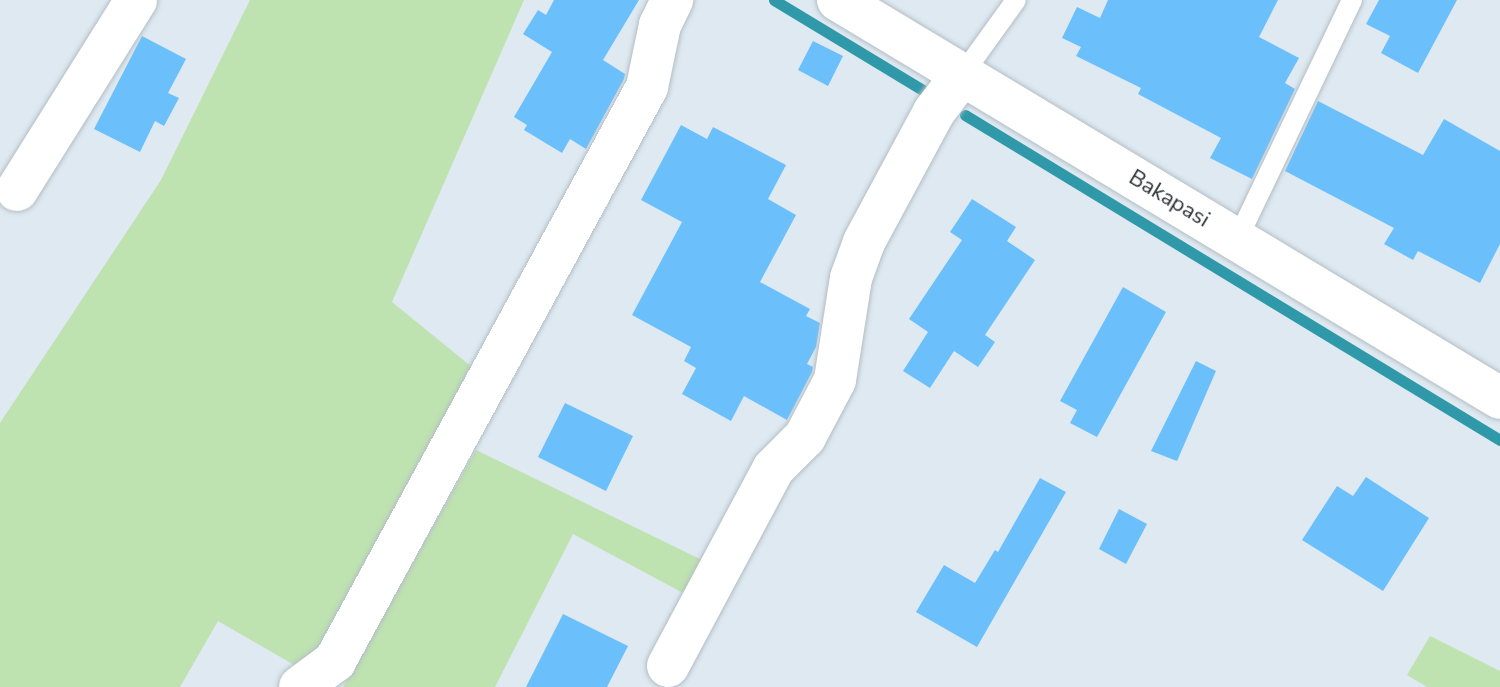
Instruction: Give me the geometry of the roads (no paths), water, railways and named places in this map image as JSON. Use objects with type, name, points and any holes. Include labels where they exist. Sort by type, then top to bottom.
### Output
[{"type":"street","points":[[17,190],[136,0]]},
{"type":"street","points":[[300,687],[335,661],[647,87],[660,25],[672,0]]},
{"type":"street","name":"Bakapasi","points":[[838,0],[1500,398]]},
{"type":"street","points":[[668,666],[773,469],[805,437],[835,380],[851,278],[864,242],[934,112],[962,75]]},
{"type":"lane","points":[[962,75],[1016,0]]},
{"type":"lane","points":[[1237,240],[1352,0]]},
{"type":"waterway","points":[[774,0],[931,95]]},
{"type":"waterway","points":[[965,115],[1500,440]]}]
